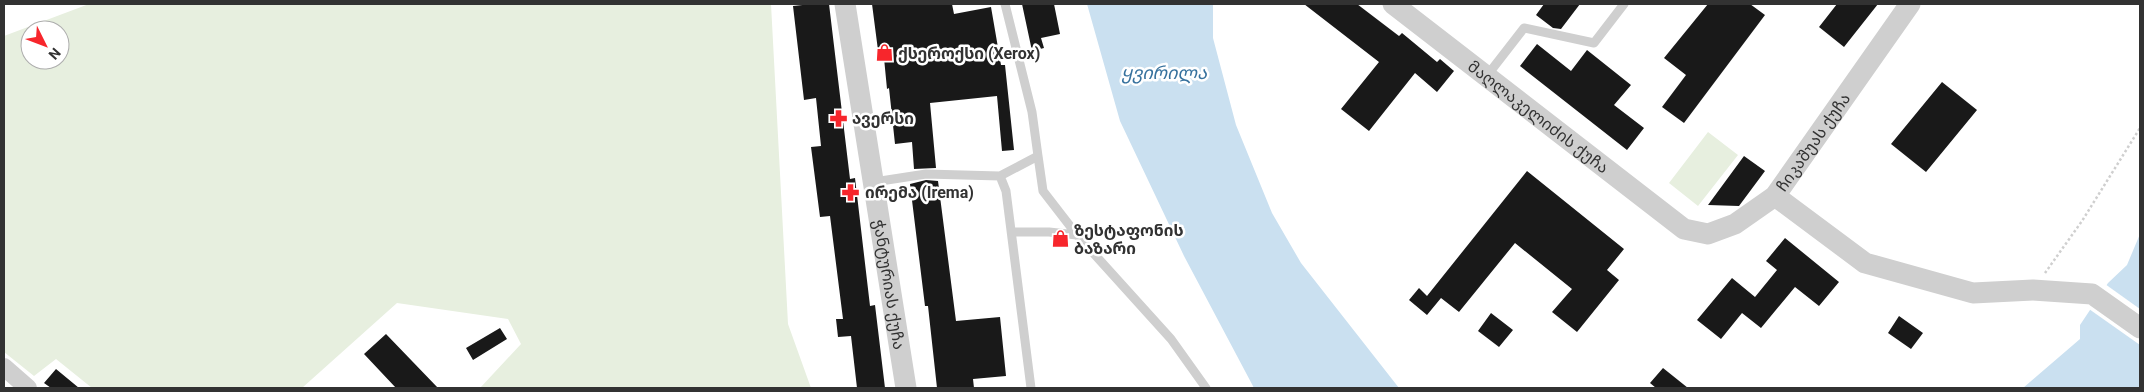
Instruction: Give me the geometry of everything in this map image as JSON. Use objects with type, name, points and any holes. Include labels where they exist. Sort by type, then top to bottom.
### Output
[{"type":"street","name":"ჭანტურიას ქუჩა","points":[[845,4],[906,388]]},
{"type":"street","name":"მაღლაკელიძის ქუჩა","points":[[1393,4],[1684,229]]},
{"type":"street","name":"ჩიკაშუას ქუჩა","points":[[1684,229],[1708,234],[1735,224],[1775,196],[1910,4]]},
{"type":"street","points":[[1775,196],[1865,263],[1973,293],[2038,290],[2092,294],[2140,328]]},
{"type":"street","points":[[4,367],[28,388]]},
{"type":"lane","points":[[1005,4],[1032,112],[1043,191],[1077,235],[1171,339],[1206,388]]},
{"type":"lane","points":[[1486,76],[1524,28],[1594,43],[1624,4]]},
{"type":"lane","points":[[874,182],[926,174],[1000,176],[1038,156]]},
{"type":"lane","points":[[1000,176],[1006,191],[1012,232],[1031,388]]},
{"type":"lane","points":[[1012,232],[1049,232],[1077,235]]},
{"type":"path","points":[[2038,290],[2140,128]]},
{"type":"green space","points":[[89,4],[771,4],[788,324],[811,388],[480,388],[521,344],[508,319],[397,303],[302,388],[92,388],[56,359],[34,376],[4,352],[4,36],[20,30],[20,70],[70,70],[70,20],[46,20]]},
{"type":"green space","points":[[1708,132],[1738,155],[1698,206],[1669,183]]},
{"type":"water","name":"ყვირილა","points":[[1087,4],[1213,4],[1213,38],[1236,125],[1272,213],[1301,263],[1399,388],[1254,388],[1184,256],[1120,121]]},
{"type":"water","points":[[2140,234],[2140,388],[2023,388],[2080,339],[2080,325],[2108,283],[2127,265]]},
{"type":"pier","points":[[2105,284],[2140,309],[2140,345],[2089,309]]},
{"type":"building","points":[[829,4],[850,179],[855,178],[870,306],[875,305],[885,388],[857,388],[851,336],[838,337],[836,319],[843,319],[830,216],[820,217],[811,147],[821,146],[816,98],[804,100],[793,6]]},
{"type":"building","points":[[872,4],[952,4],[954,14],[991,7],[1001,65],[1005,65],[1014,150],[1002,151],[997,96],[930,103],[936,168],[914,169],[912,142],[895,144],[889,88],[887,89],[884,58],[879,58]]},
{"type":"building","points":[[1022,4],[1054,4],[1060,34],[1041,38],[1044,48],[1032,51]]},
{"type":"building","points":[[1304,4],[1357,4],[1399,36],[1402,33],[1437,62],[1440,59],[1454,71],[1437,92],[1415,73],[1369,131],[1341,109],[1379,62]]},
{"type":"building","points":[[1544,4],[1580,4],[1561,29],[1553,28],[1536,15]]},
{"type":"building","points":[[1708,4],[1750,4],[1765,15],[1684,123],[1662,107],[1686,75],[1664,58]]},
{"type":"building","points":[[1837,4],[1878,4],[1844,47],[1819,27]]},
{"type":"building","points":[[1537,44],[1571,71],[1587,50],[1631,85],[1614,105],[1644,128],[1627,150],[1520,66]]},
{"type":"building","points":[[1942,82],[1977,110],[1926,172],[1891,144]]},
{"type":"building","points":[[1744,156],[1765,171],[1739,206],[1708,205]]},
{"type":"building","points":[[1527,171],[1624,249],[1607,270],[1619,280],[1577,332],[1552,312],[1572,289],[1515,243],[1459,312],[1441,298],[1427,315],[1409,300],[1419,288],[1427,296]]},
{"type":"building","points":[[926,180],[938,181],[956,321],[1000,317],[1006,376],[973,379],[974,388],[937,388],[928,306],[925,306],[910,184]]},
{"type":"building","points":[[1785,238],[1839,282],[1819,306],[1795,287],[1761,328],[1742,313],[1721,339],[1697,320],[1732,278],[1755,297],[1777,270],[1766,261]]},
{"type":"building","points":[[1491,313],[1513,330],[1499,347],[1478,331]]},
{"type":"building","points":[[1899,316],[1923,333],[1911,349],[1888,333]]},
{"type":"building","points":[[500,328],[507,339],[473,360],[466,348]]},
{"type":"building","points":[[386,334],[438,388],[396,388],[364,354]]},
{"type":"building","points":[[1663,368],[1688,388],[1656,388],[1650,383]]},
{"type":"building","points":[[56,369],[79,388],[51,388],[44,383]]},
{"type":"place","name":"ქსეროქსი (Xerox)","points":[[884,53]]},
{"type":"place","name":"ავერსი","points":[[838,118]]},
{"type":"place","name":"ირემა (Irema)","points":[[851,192]]},
{"type":"place","name":"ზესტაფონის ბაზარი","points":[[1060,239]]}]
